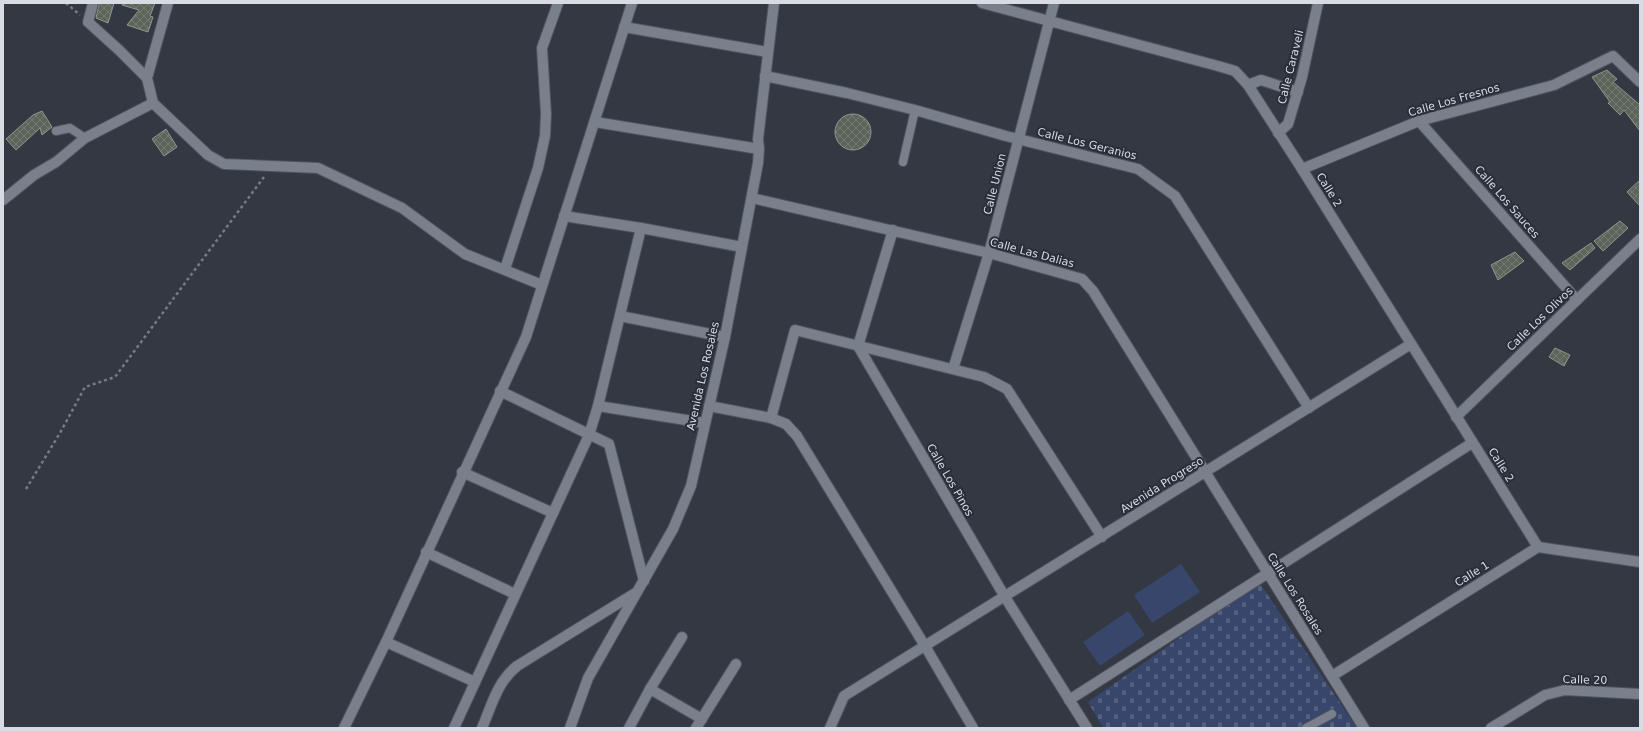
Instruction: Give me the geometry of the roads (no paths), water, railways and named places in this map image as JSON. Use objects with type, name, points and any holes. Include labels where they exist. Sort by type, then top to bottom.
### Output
[{"type":"street","points":[[93,3],[88,22],[147,78]]},
{"type":"street","points":[[168,3],[147,78],[153,103],[208,154],[224,164],[318,168],[402,208],[465,254],[542,285]]},
{"type":"street","points":[[505,269],[538,168],[545,136],[546,114],[542,48],[558,3]]},
{"type":"street","points":[[344,728],[386,642],[462,472],[526,337],[632,3]]},
{"type":"street","name":"Avenida Los Rosales","points":[[570,728],[588,678],[673,530],[691,486],[725,337],[752,198],[759,149],[758,139],[774,3]]},
{"type":"street","name":"Calle 2","points":[[982,3],[1050,20],[1235,72],[1248,85],[1302,169],[1538,547]]},
{"type":"street","name":"Calle Union","points":[[953,369],[989,253],[1054,3]]},
{"type":"street","name":"Calle Caraveli","points":[[1278,133],[1288,124],[1298,92],[1318,3]]},
{"type":"street","points":[[624,27],[768,52]]},
{"type":"street","name":"Calle Los Fresnos","points":[[1302,169],[1419,121],[1554,85],[1613,56],[1640,82]]},
{"type":"street","name":"Calle Los Geranios","points":[[766,76],[847,93],[915,110],[1018,139],[1138,169],[1176,196],[1308,408]]},
{"type":"street","points":[[1248,85],[1261,80],[1298,92]]},
{"type":"street","points":[[3,200],[34,175],[56,162],[85,138],[153,103]]},
{"type":"street","name":"Calle Los Sauces","points":[[1419,121],[1577,300]]},
{"type":"street","points":[[595,122],[759,149]]},
{"type":"street","name":"Calle Las Dalias","points":[[752,198],[989,253],[1082,279],[1093,291],[1206,472]]},
{"type":"street","points":[[564,216],[642,228],[742,247]]},
{"type":"street","points":[[454,728],[589,435],[598,406],[642,228]]},
{"type":"street","points":[[858,346],[893,230]]},
{"type":"street","name":"Calle Los Olivos","points":[[1456,417],[1640,238]]},
{"type":"street","points":[[620,316],[725,337]]},
{"type":"street","points":[[771,418],[795,330],[984,377],[1006,389],[1102,537]]},
{"type":"street","name":"Avenida Progreso","points":[[834,726],[844,696],[1411,344]]},
{"type":"street","name":"Calle Los Pinos","points":[[858,346],[1005,597],[1087,728]]},
{"type":"street","points":[[500,391],[609,444],[644,581]]},
{"type":"street","points":[[598,406],[705,423]]},
{"type":"street","points":[[709,406],[771,418],[786,424],[797,436],[925,646],[973,728]]},
{"type":"street","points":[[1069,700],[1472,443]]},
{"type":"street","points":[[462,472],[553,513]]},
{"type":"street","name":"Calle Los Rosales","points":[[1206,472],[1364,728]]},
{"type":"street","points":[[1538,547],[1640,562]]},
{"type":"street","name":"Calle 1","points":[[1332,676],[1538,547]]},
{"type":"street","points":[[426,552],[515,594]]},
{"type":"street","points":[[482,728],[501,682],[508,673],[639,590]]},
{"type":"street","points":[[629,728],[650,688],[682,637]]},
{"type":"street","points":[[386,642],[475,682]]},
{"type":"street","points":[[650,688],[699,724],[736,664]]},
{"type":"street","name":"Calle 20","points":[[1491,728],[1545,695],[1565,690],[1640,694]]},
{"type":"lane","points":[[903,162],[915,110]]},
{"type":"lane","points":[[56,131],[70,128],[85,138]]},
{"type":"lane","points":[[1306,728],[1332,714]]}]
